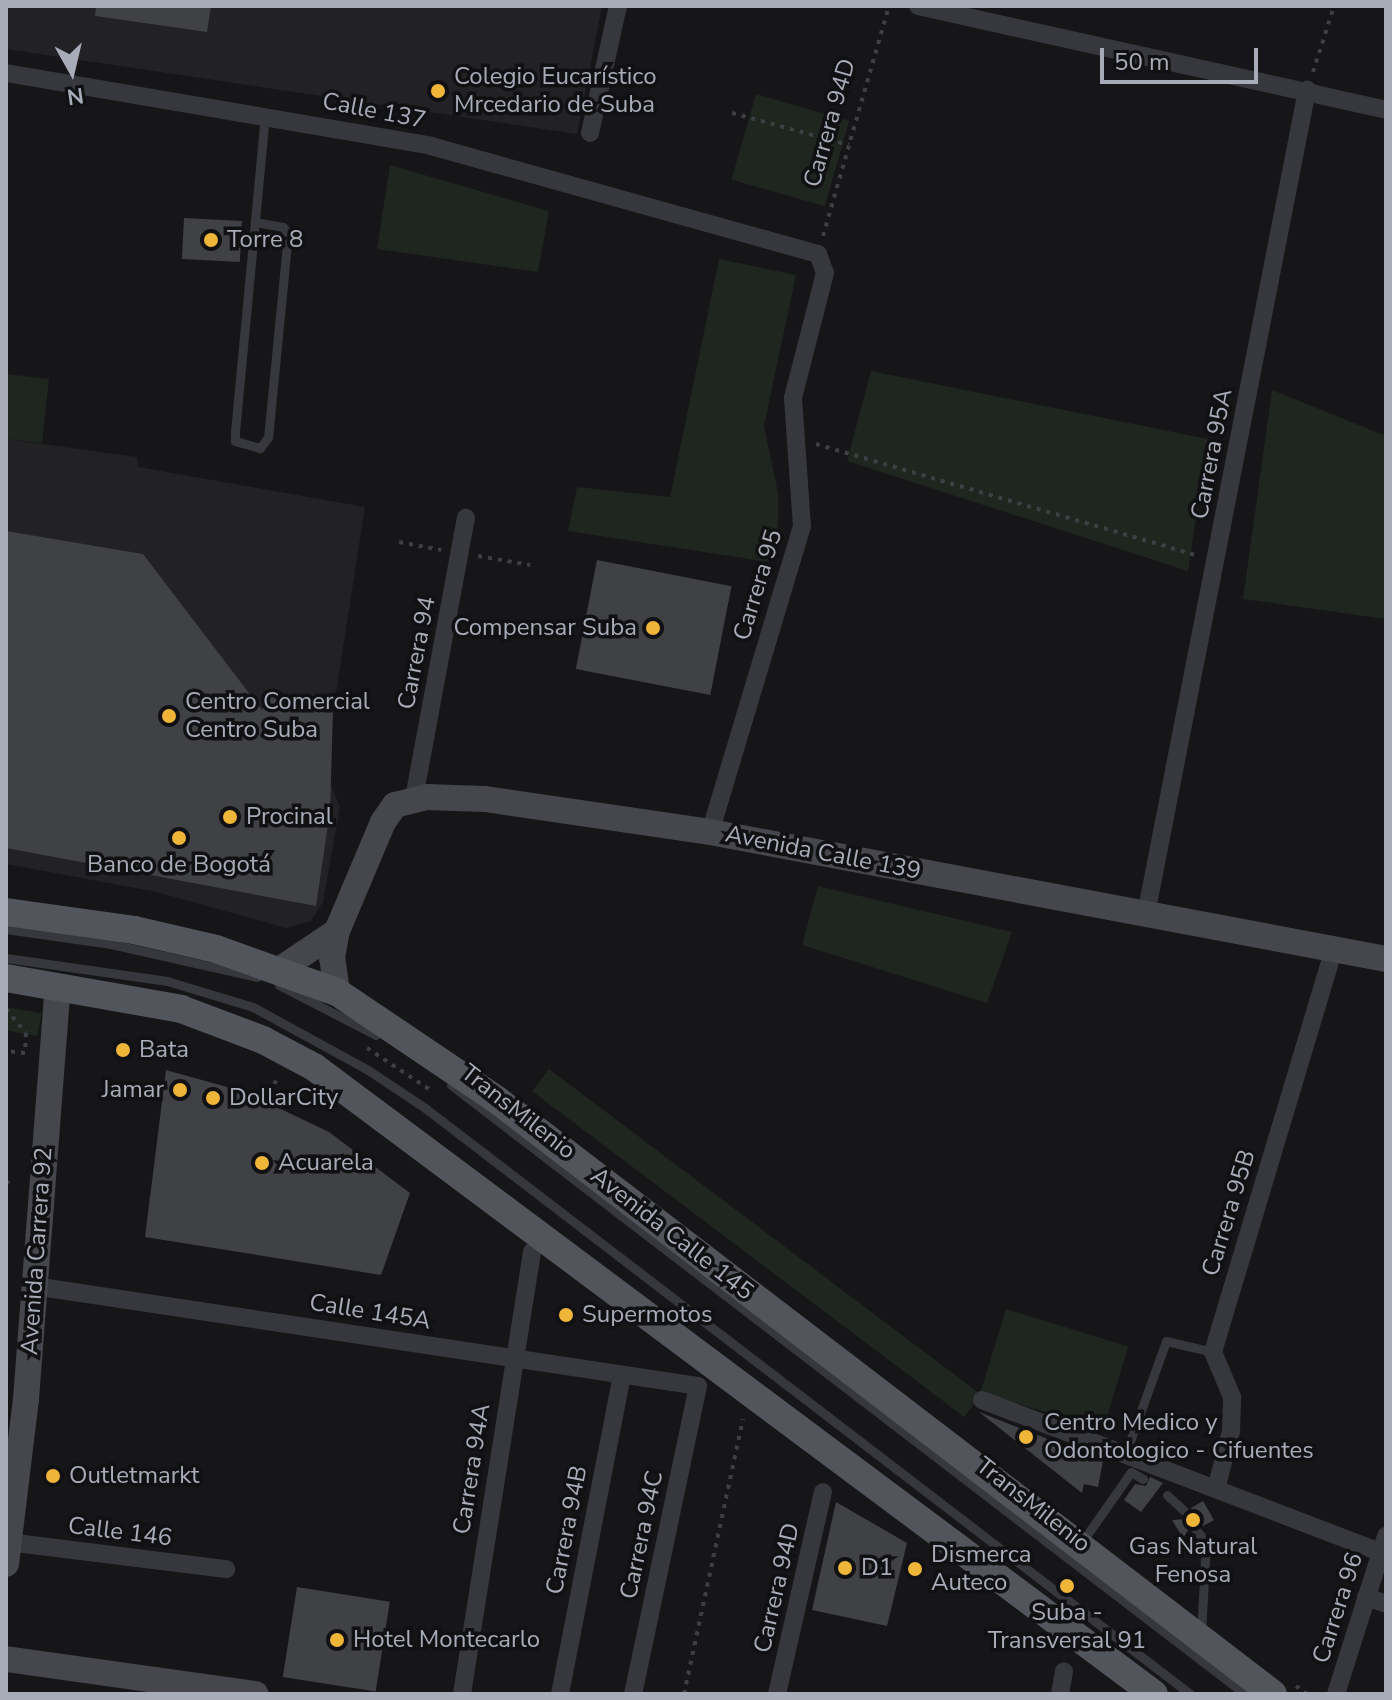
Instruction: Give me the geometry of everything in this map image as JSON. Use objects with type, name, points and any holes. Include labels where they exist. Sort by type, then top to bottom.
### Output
[{"type":"main road","name":"Avenida Calle 139","points":[[414,798],[485,799],[710,832],[1386,959]]},
{"type":"main road","points":[[337,992],[332,958],[337,931],[383,822],[395,805],[414,798]]},
{"type":"main road","name":"Avenida Calle 145","points":[[6,912],[134,930],[282,968],[337,992],[475,1084],[1273,1694]]},
{"type":"main road","points":[[282,968],[337,931]]},
{"type":"main road","points":[[6,978],[181,1009],[263,1040],[314,1067],[1154,1694]]},
{"type":"main road","name":"Avenida Carrera 92","points":[[7,1553],[15,1418],[34,1286],[58,986]]},
{"type":"main road","points":[[6,1659],[256,1694]]},
{"type":"street","points":[[590,133],[618,6]]},
{"type":"street","points":[[918,6],[1386,110]]},
{"type":"street","name":"Calle 137","points":[[6,73],[265,115],[431,146],[818,254]]},
{"type":"street","name":"Carrera 95A","points":[[1146,914],[1307,90]]},
{"type":"street","name":"Carrera 95","points":[[710,832],[802,526],[793,398],[825,273],[818,254]]},
{"type":"street","name":"Carrera 94","points":[[414,798],[466,518]]},
{"type":"street","name":"Carrera 95B","points":[[1213,1352],[1333,951]]},
{"type":"street","name":"Carrera 94A","points":[[462,1694],[532,1251]]},
{"type":"street","name":"Calle 145A","points":[[34,1286],[698,1386]]},
{"type":"street","points":[[1213,1352],[1232,1397],[1231,1431],[1216,1489]]},
{"type":"street","name":"Carrera 94B","points":[[560,1694],[622,1375]]},
{"type":"street","name":"Carrera 94C","points":[[633,1694],[698,1386]]},
{"type":"street","points":[[982,1400],[1216,1489],[1384,1544]]},
{"type":"street","name":"Carrera 94D","points":[[777,1694],[823,1492]]},
{"type":"street","name":"Carrera 96","points":[[1336,1694],[1384,1544]]},
{"type":"street","name":"Calle 146","points":[[7,1553],[226,1569]]},
{"type":"street","points":[[1366,1597],[1386,1604]]},
{"type":"street","points":[[1060,1694],[1064,1671]]},
{"type":"lane","points":[[255,222],[283,227],[288,234],[268,437],[260,448],[235,441],[255,222],[265,115]]},
{"type":"lane","name":"TransMilenio","points":[[6,929],[111,944],[267,980],[388,1041],[1245,1694]]},
{"type":"lane","points":[[6,958],[196,990],[253,1007],[368,1070],[425,1108],[1190,1694]]},
{"type":"lane","points":[[1125,1455],[1166,1341],[1213,1352]]},
{"type":"lane","points":[[1079,1546],[1131,1472],[1143,1479]]},
{"type":"lane","points":[[1167,1495],[1185,1512]]},
{"type":"lane","points":[[1196,1530],[1206,1542],[1200,1638]]},
{"type":"path","name":"Carrera 94D","points":[[818,254],[889,6]]},
{"type":"path","points":[[1307,90],[1334,6]]},
{"type":"path","points":[[732,113],[849,145]]},
{"type":"path","points":[[794,438],[1216,560]]},
{"type":"path","points":[[6,1009],[26,1033],[25,1053],[6,1051]]},
{"type":"path","points":[[265,1071],[279,1078],[268,1103]]},
{"type":"path","points":[[6,1181],[14,1187]]},
{"type":"path","points":[[684,1694],[746,1406]]},
{"type":"shaded area","name":"Colegio Eucarístico Mrcedario de Suba","points":[[6,6],[602,6],[577,134],[6,49]]},
{"type":"shaded area","points":[[756,94],[849,121],[825,206],[731,180]]},
{"type":"shaded area","points":[[390,165],[549,211],[538,272],[377,249]]},
{"type":"shaded area","points":[[719,259],[796,275],[764,426],[778,493],[778,525],[769,562],[568,531],[577,487],[670,497]]},
{"type":"shaded area","points":[[871,371],[1208,439],[1188,571],[847,461]]},
{"type":"shaded area","points":[[6,374],[49,379],[42,443],[6,439]]},
{"type":"shaded area","points":[[1272,390],[1386,436],[1386,619],[1243,599]]},
{"type":"shaded area","name":"Centro Comercial Centro Suba","points":[[6,439],[137,457],[138,467],[365,507],[333,712],[327,775],[340,807],[323,902],[311,921],[286,928],[157,892],[6,864]]},
{"type":"shaded area","points":[[818,886],[1012,932],[987,1003],[802,945]]},
{"type":"shaded area","points":[[6,1007],[41,1013],[37,1036],[6,1030]]},
{"type":"shaded area","points":[[549,1069],[981,1395],[964,1417],[532,1091]]},
{"type":"shaded area","points":[[1006,1309],[1128,1346],[1103,1430],[981,1392]]},
{"type":"building","points":[[96,6],[211,6],[207,32],[95,16]]},
{"type":"building","name":"Torre 8","points":[[184,218],[242,221],[240,262],[182,259]]},
{"type":"building","name":"Centro Comercial Centro Suba","points":[[6,531],[143,554],[262,710],[272,696],[313,702],[333,712],[330,811],[316,906],[6,848]]},
{"type":"building","name":"Compensar Suba","points":[[597,560],[731,586],[710,695],[576,669]]},
{"type":"building","name":"Acuarela","points":[[166,1070],[245,1092],[329,1132],[410,1193],[381,1275],[145,1237]]},
{"type":"building","name":"Centro Medico y Odontologico - Cifuentes","points":[[979,1412],[1103,1461],[1098,1487],[1084,1484],[1082,1493]]},
{"type":"building","points":[[1150,1477],[1163,1483],[1141,1512],[1124,1500],[1135,1484],[1146,1486]]},
{"type":"building","name":"Gas Natural Fenosa","points":[[1203,1501],[1214,1520],[1203,1526],[1192,1524],[1183,1538],[1172,1520],[1188,1519],[1191,1508]]},
{"type":"building","name":"D1","points":[[836,1502],[907,1543],[887,1626],[812,1610]]},
{"type":"building","name":"Hotel Montecarlo","points":[[297,1587],[390,1602],[376,1692],[283,1677]]},
{"type":"place","name":"Colegio Eucarístico Mrcedario de Suba","points":[[438,91]]},
{"type":"place","name":"Torre 8","points":[[211,240]]},
{"type":"place","name":"Compensar Suba","points":[[653,628]]},
{"type":"place","name":"Centro Comercial Centro Suba","points":[[169,716]]},
{"type":"place","name":"Procinal","points":[[230,817]]},
{"type":"place","name":"Banco de Bogotá","points":[[179,838]]},
{"type":"place","name":"Bata","points":[[123,1050]]},
{"type":"place","name":"Jamar","points":[[180,1090]]},
{"type":"place","name":"DollarCity","points":[[213,1098]]},
{"type":"place","name":"Acuarela","points":[[262,1163]]},
{"type":"place","name":"Supermotos","points":[[566,1315]]},
{"type":"place","name":"Centro Medico y Odontologico - Cifuentes","points":[[1026,1437]]},
{"type":"place","name":"Outletmarkt","points":[[53,1476]]},
{"type":"place","name":"Gas Natural Fenosa","points":[[1193,1520]]},
{"type":"place","name":"D1","points":[[845,1568]]},
{"type":"place","name":"Dismerca Auteco","points":[[915,1569]]},
{"type":"place","name":"Suba - Transversal 91","points":[[1067,1586]]},
{"type":"place","name":"Hotel Montecarlo","points":[[337,1640]]}]
